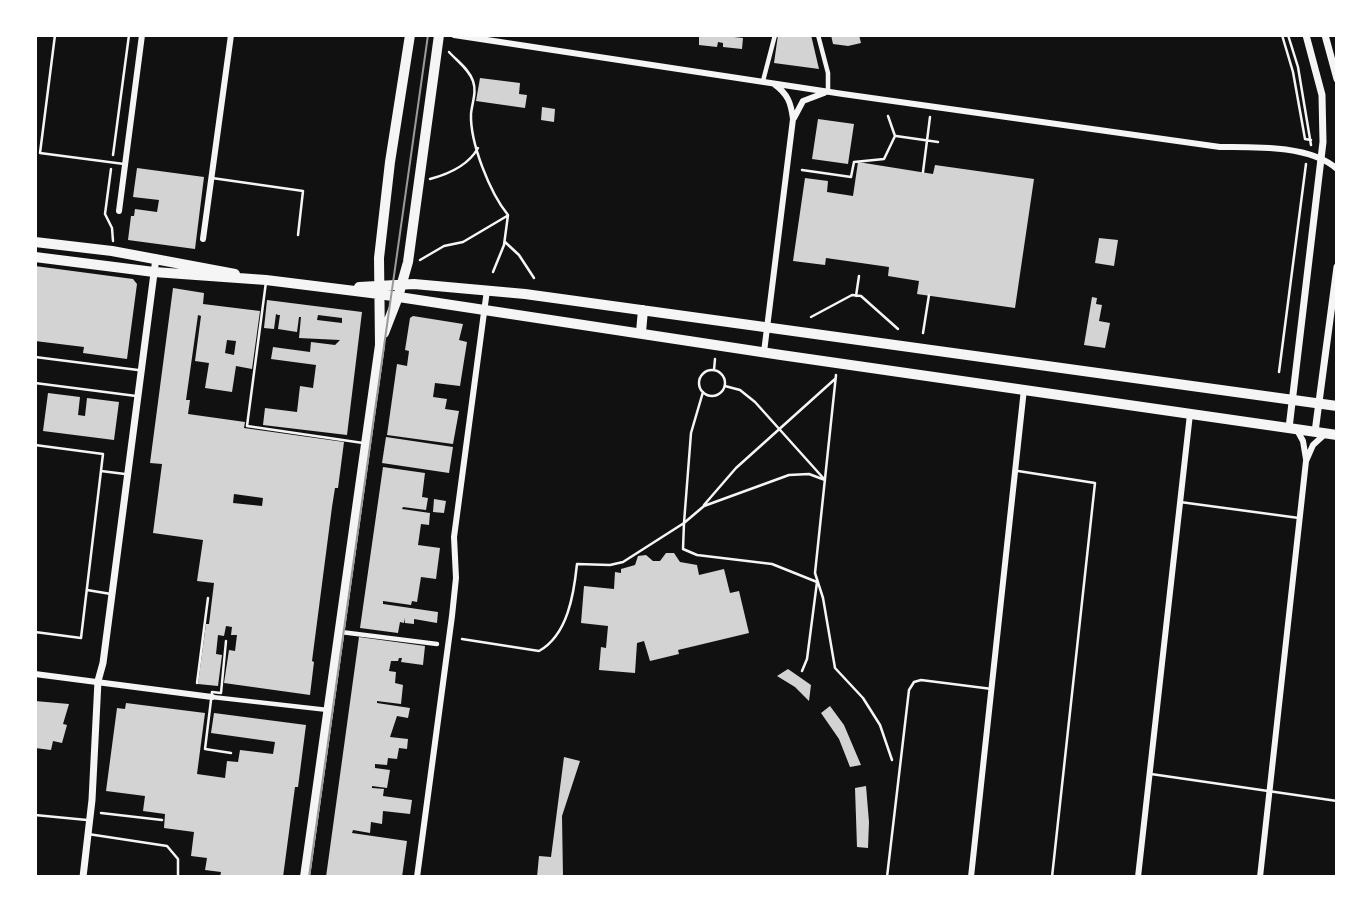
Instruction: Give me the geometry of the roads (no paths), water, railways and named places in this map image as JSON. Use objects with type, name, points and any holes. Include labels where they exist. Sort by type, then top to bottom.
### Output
[{"type":"highway","points":[[305,877],[380,345],[379,258],[390,162],[410,35]]},
{"type":"highway","points":[[380,345],[408,262],[439,35]]},
{"type":"highway","points":[[35,242],[199,265],[262,280]]},
{"type":"highway","points":[[35,257],[155,272],[332,288],[379,290],[402,284],[486,290],[766,326],[1337,406]]},
{"type":"highway","points":[[379,290],[398,297],[1332,434]]},
{"type":"highway","points":[[641,332],[642,310]]},
{"type":"street","points":[[118,211],[142,35]]},
{"type":"street","points":[[203,239],[231,35]]},
{"type":"street","points":[[454,35],[828,92],[1220,146],[1256,147],[1307,154],[1323,158],[1337,169]]},
{"type":"street","points":[[764,81],[775,35]]},
{"type":"street","points":[[818,35],[828,73],[828,92]]},
{"type":"street","points":[[1260,877],[1306,461],[1303,441],[1293,429],[1292,400],[1323,158],[1322,95],[1306,35]]},
{"type":"street","points":[[1325,35],[1337,79]]},
{"type":"street","points":[[764,352],[793,119],[791,103],[784,91],[773,83]]},
{"type":"street","points":[[793,119],[803,101],[828,92]]},
{"type":"street","points":[[83,877],[91,812],[98,681],[103,663],[156,258]]},
{"type":"street","points":[[1315,432],[1337,267]]},
{"type":"street","points":[[417,877],[452,616],[456,578],[454,537],[486,290]]},
{"type":"street","points":[[971,877],[1024,389]]},
{"type":"street","points":[[1138,877],[1190,414]]},
{"type":"street","points":[[1306,461],[1319,438],[1332,434]]},
{"type":"street","points":[[340,632],[437,644]]},
{"type":"street","points":[[35,674],[329,710]]},
{"type":"lane","points":[[55,35],[40,153],[124,163]]},
{"type":"lane","points":[[212,178],[303,191],[298,235]]},
{"type":"lane","points":[[262,280],[247,426],[366,444]]},
{"type":"lane","points":[[35,357],[142,370]]},
{"type":"lane","points":[[35,383],[138,396]]},
{"type":"lane","points":[[35,445],[103,454],[81,638],[35,632]]},
{"type":"lane","points":[[101,471],[128,474]]},
{"type":"lane","points":[[1014,471],[1095,483],[1052,877]]},
{"type":"lane","points":[[1180,502],[1300,518]]},
{"type":"lane","points":[[87,590],[112,594]]},
{"type":"lane","points":[[226,641],[221,693],[212,692],[205,749],[231,753]]},
{"type":"lane","points":[[887,877],[909,690],[914,682],[921,680],[992,689]]},
{"type":"lane","points":[[1151,774],[1337,801]]},
{"type":"lane","points":[[35,815],[90,821]]},
{"type":"lane","points":[[88,834],[167,846],[178,859],[178,877]]},
{"type":"tram line","points":[[309,877],[428,35]]}]
